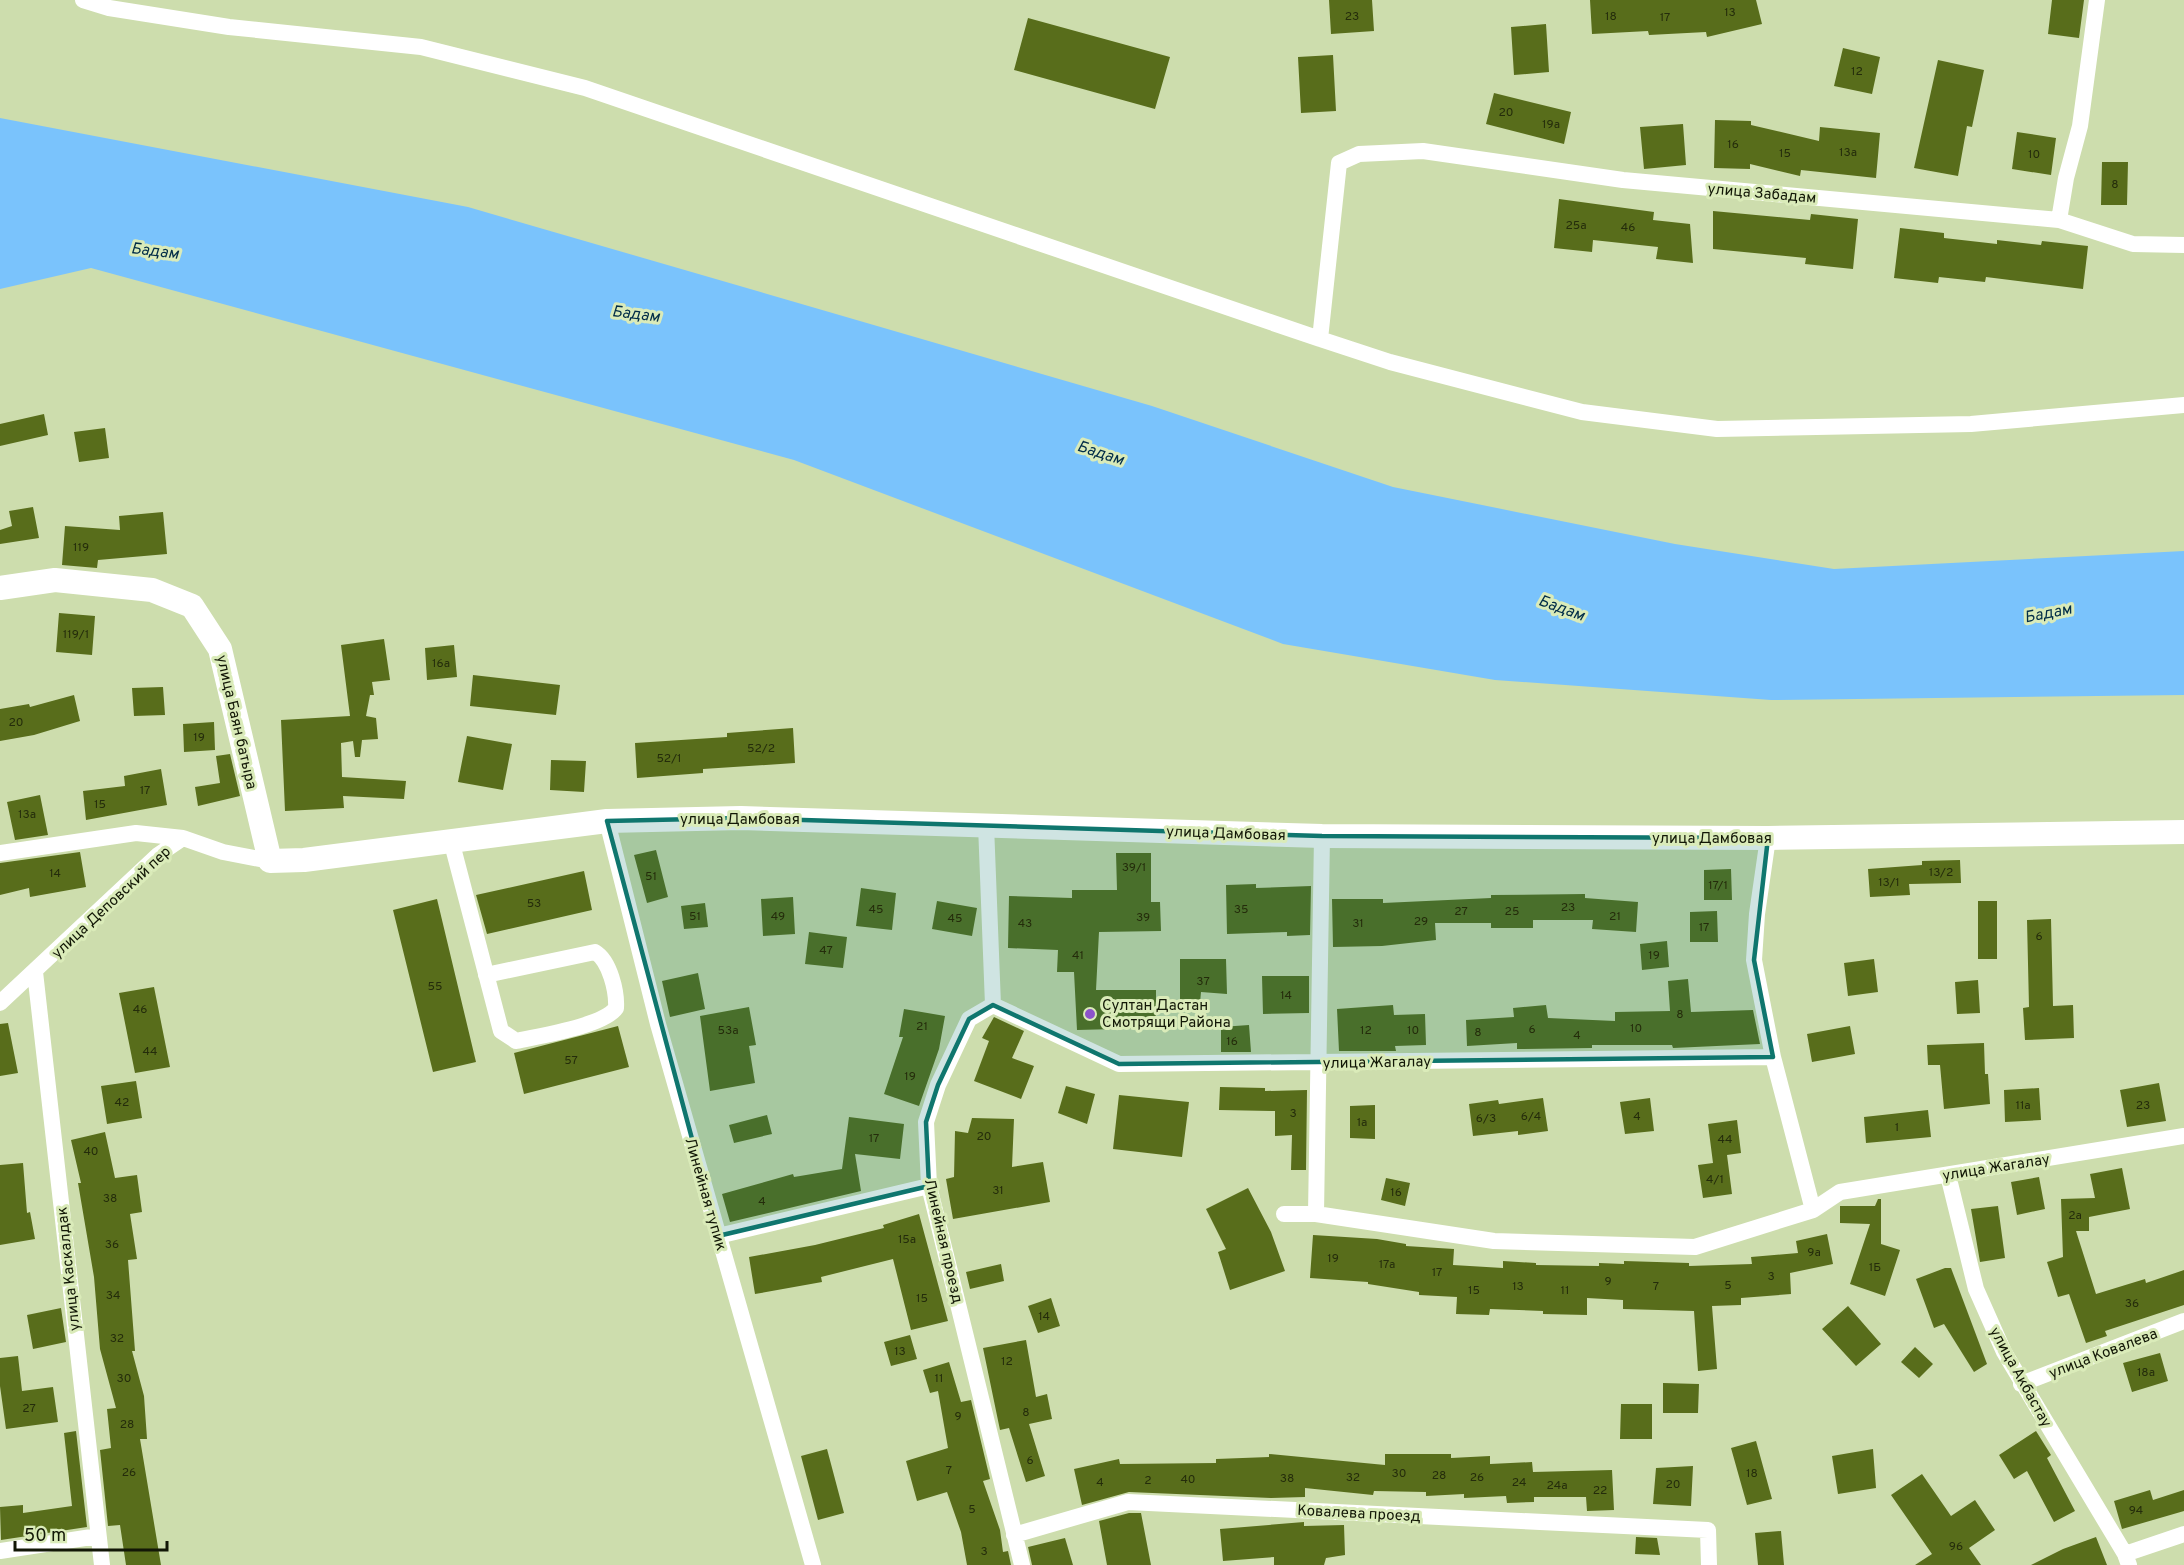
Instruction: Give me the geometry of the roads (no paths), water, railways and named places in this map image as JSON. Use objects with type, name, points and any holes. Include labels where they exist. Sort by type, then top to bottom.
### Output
[{"type":"street","points":[[83,0],[109,8],[229,27],[421,47],[585,88],[1390,362],[1581,412],[1717,429],[1971,424],[2184,405]]},
{"type":"street","points":[[2059,220],[2066,178],[2080,126],[2097,0]]},
{"type":"street","name":"улица Забадам","points":[[1320,339],[1339,163],[1359,154],[1424,151],[1623,180],[2059,220],[2133,244],[2184,245]]},
{"type":"street","name":"улица Баян батыра","points":[[0,588],[55,580],[152,590],[192,606],[220,649],[270,861]]},
{"type":"street","name":"улица Дамбовая","points":[[270,861],[304,860],[607,821],[741,818],[1322,836],[1768,838],[2184,832]]},
{"type":"street","name":"Линейная тупик","points":[[607,821],[658,1024],[813,1565]]},
{"type":"street","points":[[986,825],[993,1005]]},
{"type":"street","points":[[0,853],[136,833],[183,838]]},
{"type":"street","points":[[1316,1214],[1322,836]]},
{"type":"street","name":"улица Деповский пер","points":[[0,1003],[158,855],[183,838],[223,852],[270,861]]},
{"type":"street","points":[[1768,838],[1757,914],[1754,960],[1773,1057],[1813,1210]]},
{"type":"street","points":[[451,840],[486,975],[501,1031],[516,1041],[598,1020],[613,1014],[616,1008],[610,978],[602,956],[595,952],[486,975]]},
{"type":"street","name":"улица Каскалдак","points":[[35,972],[102,1565]]},
{"type":"street","name":"улица Жагалау","points":[[993,1005],[1119,1064],[1773,1057]]},
{"type":"street","name":"Линейная проезд","points":[[993,1005],[969,1019],[938,1085],[926,1122],[929,1186],[1022,1565]]},
{"type":"street","name":"улица Жагалау","points":[[1284,1214],[1316,1214],[1494,1242],[1695,1247],[1813,1210],[1839,1192],[2184,1136]]},
{"type":"street","name":"улица Акбастау","points":[[1948,1175],[1977,1289],[2004,1352],[2127,1560]]},
{"type":"street","points":[[717,1236],[929,1186]]},
{"type":"street","name":"улица Ковалева","points":[[2021,1384],[2184,1321]]},
{"type":"street","name":"Ковалева проезд","points":[[1014,1535],[1128,1502],[1708,1530],[1709,1565]]},
{"type":"street","points":[[2127,1560],[2184,1534]]},
{"type":"street","points":[[0,1551],[98,1536]]},
{"type":"water","name":"Бадам","points":[[0,118],[468,207],[1152,406],[1393,487],[1675,544],[1834,569],[2184,551],[2184,695],[1771,700],[1495,680],[1283,644],[794,460],[91,268],[0,289]]},
{"type":"place","name":"Султан Дастан Смотрящи Района","points":[[1090,1014]]}]
